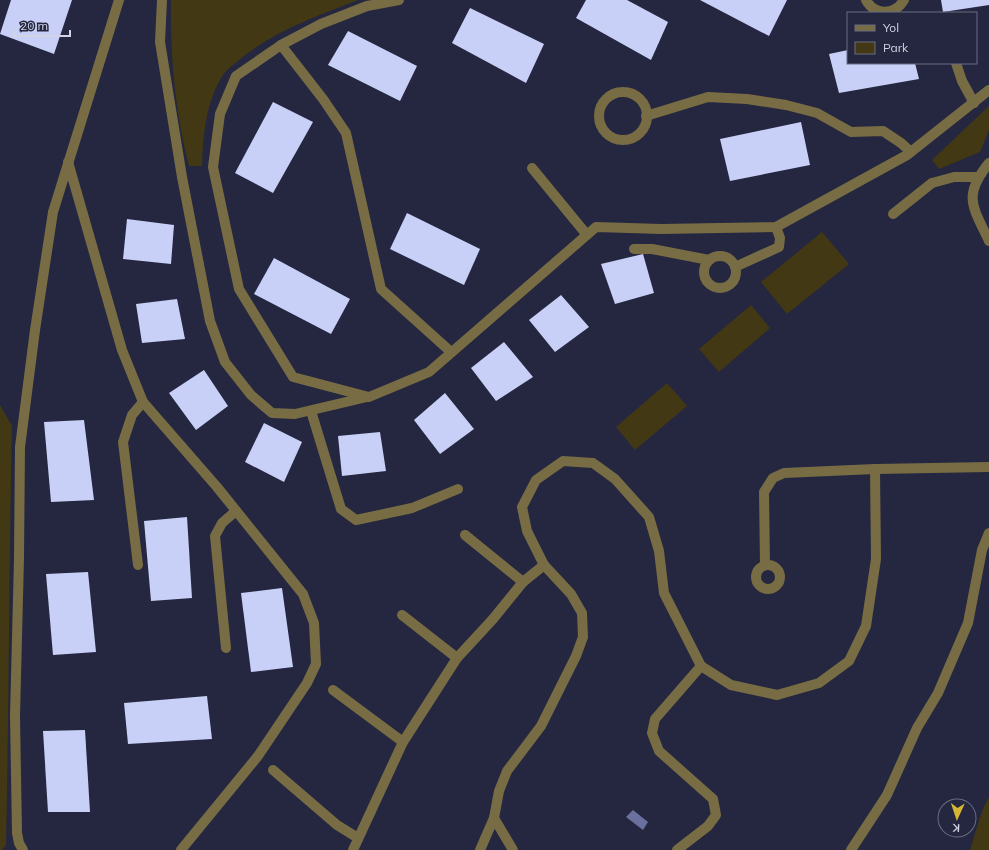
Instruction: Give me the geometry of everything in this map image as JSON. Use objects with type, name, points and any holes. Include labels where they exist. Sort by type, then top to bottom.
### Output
[{"type":"lane","points":[[23,850],[19,843],[17,833],[15,716],[20,446],[35,330],[53,212],[119,0]]},
{"type":"lane","points":[[162,0],[160,42],[182,178],[210,320],[225,362],[251,395],[272,413],[295,414],[369,396],[429,372],[596,227],[661,229],[776,227],[911,152],[989,90]]},
{"type":"lane","points":[[369,396],[293,377],[239,289],[213,167],[220,114],[236,76],[281,45],[321,24],[367,6],[399,0]]},
{"type":"lane","points":[[866,0],[876,11],[883,12],[896,10],[904,0]]},
{"type":"lane","points":[[281,45],[323,99],[346,133],[381,289],[451,352]]},
{"type":"lane","points":[[956,64],[962,81],[974,103]]},
{"type":"lane","points":[[622,91],[637,95],[643,101],[647,108],[646,116],[646,124],[642,131],[636,136],[625,140],[613,138],[606,133],[601,127],[599,111],[607,97],[622,91]]},
{"type":"lane","points":[[646,116],[708,97],[747,99],[786,105],[817,113],[851,132],[883,131],[911,152]]},
{"type":"lane","points":[[68,162],[122,350],[143,402],[236,511],[303,594],[314,623],[316,664],[307,683],[258,756],[181,850]]},
{"type":"lane","points":[[989,163],[978,177],[972,192],[972,206],[989,241]]},
{"type":"lane","points":[[532,168],[587,235]]},
{"type":"lane","points":[[893,214],[932,183],[954,177],[978,177]]},
{"type":"lane","points":[[735,267],[779,247],[780,238],[776,227]]},
{"type":"lane","points":[[634,248],[652,249],[710,260]]},
{"type":"lane","points":[[719,256],[724,256],[733,262],[735,267],[732,282],[722,287],[717,287],[708,282],[704,273],[706,264],[710,260],[719,256]]},
{"type":"lane","points":[[138,565],[123,442],[132,415],[143,402]]},
{"type":"lane","points":[[311,411],[340,508],[356,520],[412,508],[458,489]]},
{"type":"lane","points":[[480,850],[494,818],[499,791],[507,771],[541,726],[576,656],[583,637],[582,613],[571,594],[544,565],[527,530],[522,507],[536,480],[564,461],[593,463],[615,479],[649,517],[659,551],[664,594],[701,666],[731,685],[777,696],[818,683],[849,661],[866,626],[876,559],[875,469]]},
{"type":"lane","points":[[765,565],[764,492],[774,478],[784,473],[875,469],[989,467]]},
{"type":"lane","points":[[226,648],[215,536],[222,523],[236,511]]},
{"type":"lane","points":[[851,850],[887,795],[917,728],[938,693],[968,623],[982,550],[989,533]]},
{"type":"lane","points":[[465,535],[523,582]]},
{"type":"lane","points":[[353,850],[403,742],[457,658],[523,582],[544,565]]},
{"type":"lane","points":[[402,615],[457,658]]},
{"type":"lane","points":[[677,850],[708,826],[716,814],[713,799],[659,751],[652,733],[655,719],[701,666]]},
{"type":"lane","points":[[333,690],[403,742]]},
{"type":"lane","points":[[273,770],[337,825],[358,838]]},
{"type":"lane","points":[[494,818],[512,850]]},
{"type":"green space","points":[[171,0],[358,0],[310,19],[280,33],[251,51],[227,70],[217,85],[209,107],[203,143],[202,166],[189,166],[180,125],[174,84],[171,42]]},
{"type":"green space","points":[[989,106],[989,130],[980,152],[939,169],[932,160]]},
{"type":"green space","points":[[822,232],[849,264],[787,314],[761,282]]},
{"type":"green space","points":[[751,305],[770,328],[719,372],[699,349]]},
{"type":"green space","points":[[667,383],[687,406],[635,450],[616,427]]},
{"type":"green space","points":[[0,405],[12,426],[6,845],[2,850],[0,850]]},
{"type":"green space","points":[[989,797],[989,850],[970,850],[974,838],[977,838],[977,827],[982,811]]},
{"type":"water","points":[[633,810],[648,822],[643,830],[626,817]]},
{"type":"building","points":[[11,0],[72,0],[54,54],[0,34]]},
{"type":"building","points":[[586,0],[627,0],[668,22],[651,60],[576,18]]},
{"type":"building","points":[[700,0],[787,0],[769,36]]},
{"type":"building","points":[[941,0],[989,0],[989,5],[943,12]]},
{"type":"building","points":[[470,8],[544,44],[526,83],[452,43]]},
{"type":"building","points":[[348,31],[417,66],[400,101],[328,65]]},
{"type":"building","points":[[847,50],[847,64],[915,64],[919,79],[839,93],[829,54]]},
{"type":"building","points":[[273,102],[313,122],[273,193],[235,173]]},
{"type":"building","points":[[801,122],[810,165],[730,181],[720,139]]},
{"type":"building","points":[[407,213],[480,249],[464,285],[390,249]]},
{"type":"building","points":[[127,219],[174,225],[171,264],[123,259]]},
{"type":"building","points":[[643,254],[654,293],[615,304],[601,264]]},
{"type":"building","points":[[274,258],[350,299],[331,334],[254,294]]},
{"type":"building","points":[[561,295],[589,327],[555,352],[529,320]]},
{"type":"building","points":[[177,299],[185,339],[142,343],[136,304]]},
{"type":"building","points":[[504,342],[533,377],[496,401],[471,368]]},
{"type":"building","points":[[204,370],[228,406],[196,430],[169,393]]},
{"type":"building","points":[[445,393],[474,429],[440,454],[414,420]]},
{"type":"building","points":[[84,420],[94,500],[51,502],[44,422]]},
{"type":"building","points":[[264,423],[302,442],[284,482],[245,462]]},
{"type":"building","points":[[380,432],[386,471],[342,476],[338,436]]},
{"type":"building","points":[[187,517],[192,598],[151,601],[144,521]]},
{"type":"building","points":[[88,572],[96,652],[53,655],[46,574]]},
{"type":"building","points":[[282,588],[293,667],[251,672],[241,593]]},
{"type":"building","points":[[207,696],[212,739],[128,744],[124,703]]},
{"type":"building","points":[[85,730],[90,812],[48,812],[43,731]]}]
